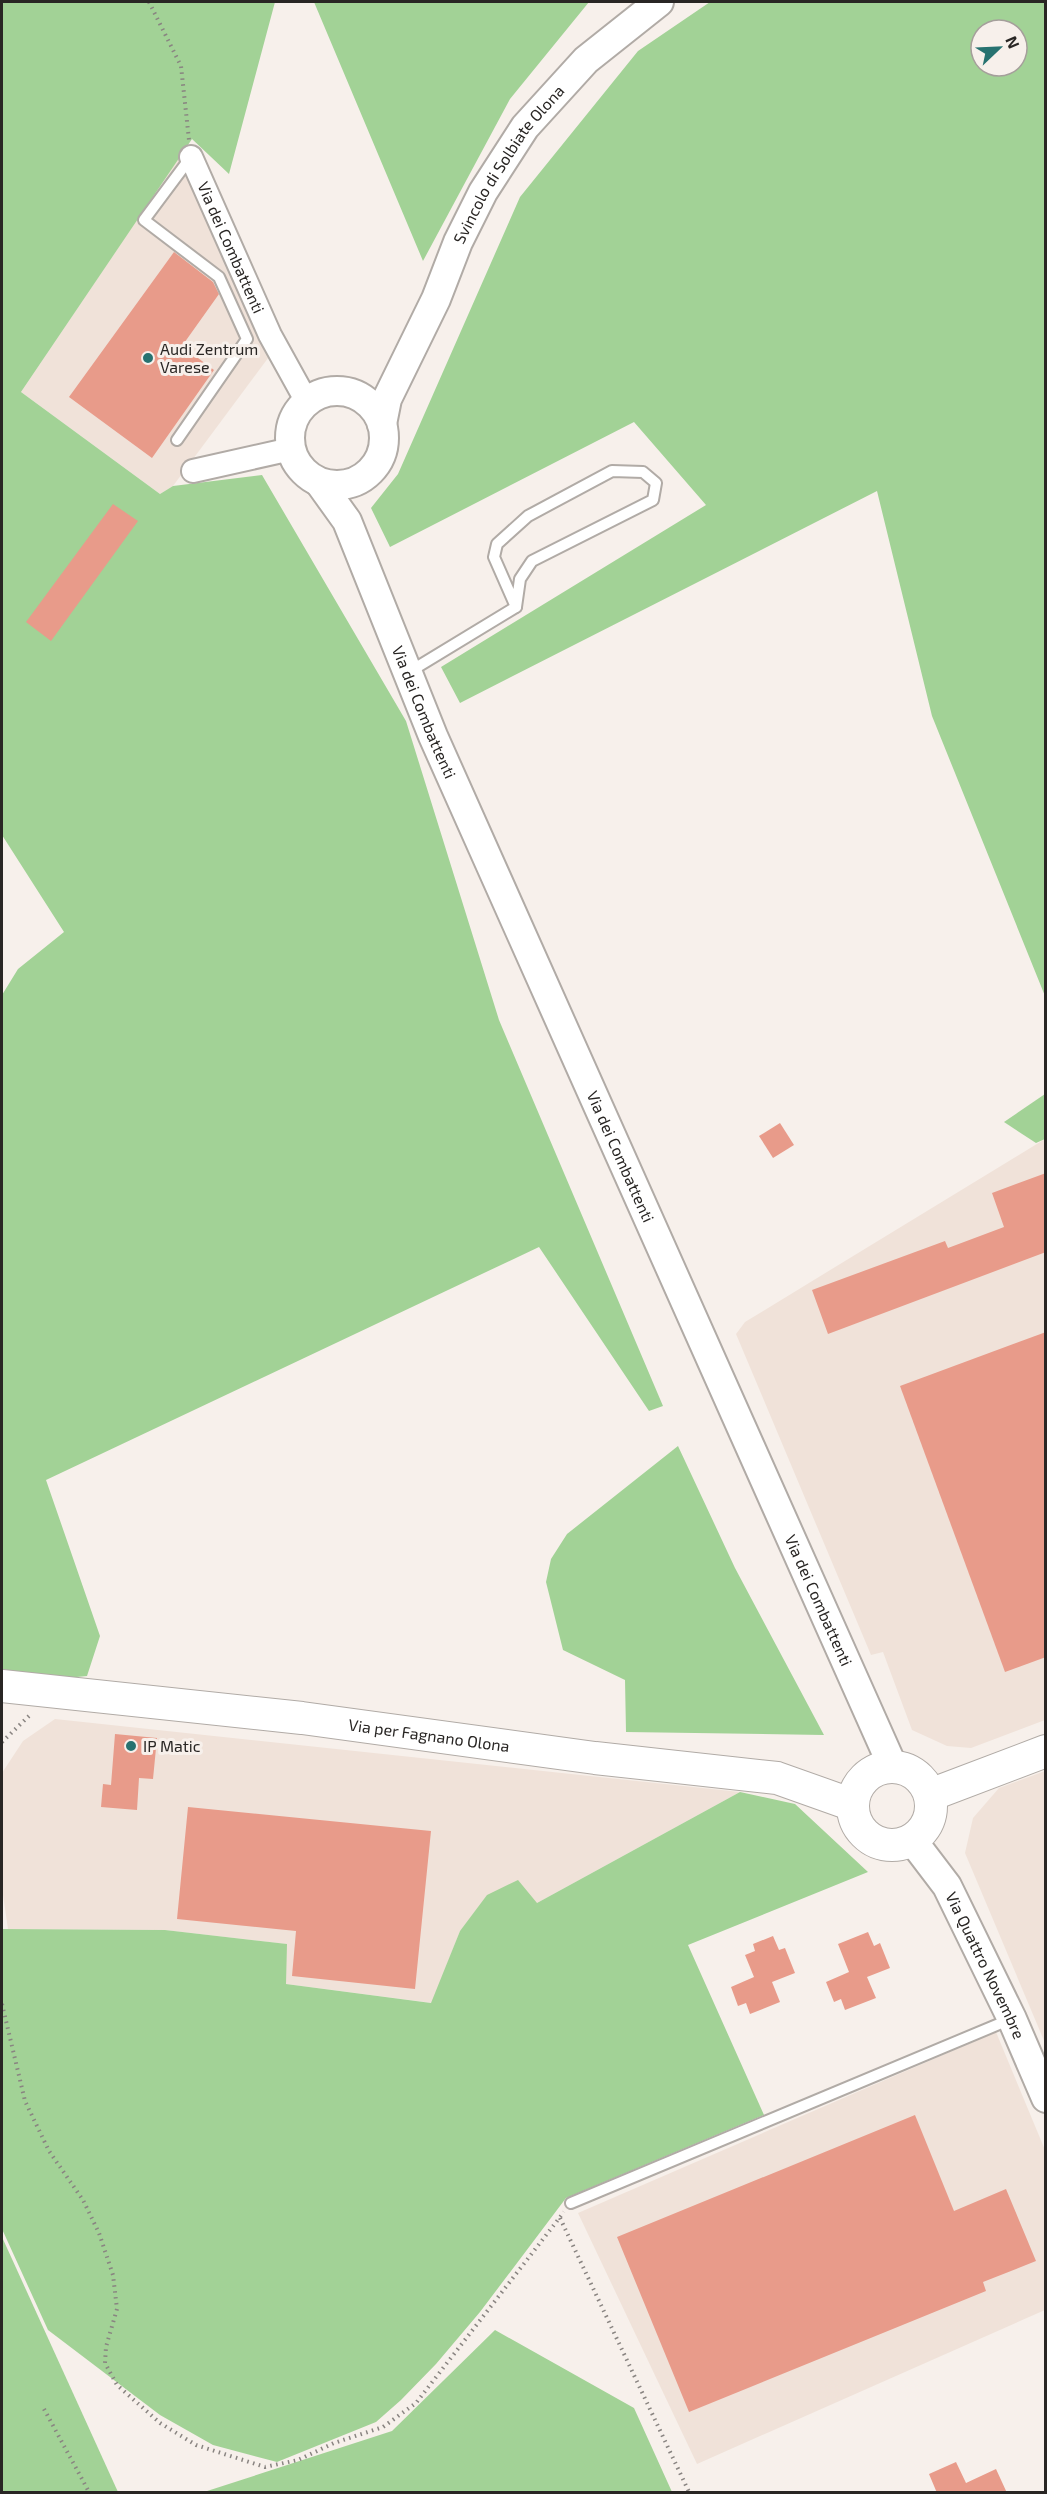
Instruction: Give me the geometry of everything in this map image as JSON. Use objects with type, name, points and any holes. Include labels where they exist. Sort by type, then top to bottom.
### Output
[{"type":"main road","name":"Via per Fagnano Olona","points":[[2,1686],[302,1718],[594,1758],[777,1778],[853,1805]]},
{"type":"main road","points":[[930,1795],[1046,1751]]},
{"type":"main road","points":[[893,1767],[905,1769],[925,1784],[930,1795],[929,1821],[922,1832],[912,1840],[889,1845],[877,1843],[859,1827],[854,1816],[855,1792],[861,1782],[876,1771],[893,1767]]},
{"type":"street","name":"Svincolo di Solbiate Olona","points":[[382,424],[387,399],[436,298],[458,242],[483,192],[525,127],[586,60],[659,2]]},
{"type":"street","name":"Via dei Combattenti","points":[[191,157],[270,335],[307,402]]},
{"type":"street","name":"Svincolo di Solbiate Olona","points":[[348,392],[389,377],[405,361]]},
{"type":"street","points":[[193,471],[291,449],[290,439],[294,418],[307,402],[331,391],[357,395],[373,407],[382,424]]},
{"type":"street","name":"Via dei Combattenti","points":[[355,542],[354,520],[363,478],[371,472],[382,454],[384,444],[382,424]]},
{"type":"street","name":"Via dei Combattenti","points":[[291,449],[302,469],[319,482],[347,521],[442,758],[893,1767]]},
{"type":"street","points":[[319,482],[342,486],[363,478]]},
{"type":"street","name":"Via Quattro Novembre","points":[[912,1840],[947,1886],[1012,2019],[1046,2098]]},
{"type":"lane","points":[[191,157],[144,220],[219,277],[247,339]]},
{"type":"lane","points":[[177,440],[247,339],[270,335]]},
{"type":"lane","points":[[612,471],[643,472],[656,483],[653,500],[531,561],[520,579],[516,607],[494,557],[497,544],[528,516],[612,471]]},
{"type":"lane","points":[[406,673],[516,607]]},
{"type":"lane","points":[[571,2203],[1012,2019]]},
{"type":"path","points":[[149,2],[181,66],[191,157]]},
{"type":"path","points":[[2,1742],[52,1692]]},
{"type":"path","points":[[2,2004],[25,2102],[49,2151],[83,2200],[99,2233],[113,2275],[117,2309],[106,2347],[105,2363],[117,2385],[160,2423],[196,2445],[265,2467],[298,2460],[334,2444],[383,2427],[416,2403],[423,2395],[571,2203]]},
{"type":"path","points":[[560,2218],[689,2493]]},
{"type":"path","points":[[44,2409],[89,2493]]},
{"type":"shaded area","points":[[184,150],[277,346],[173,486],[160,494],[21,392]]},
{"type":"shaded area","points":[[1045,1139],[1045,1720],[971,1748],[947,1746],[912,1730],[883,1652],[871,1655],[736,1334],[745,1322]]},
{"type":"shaded area","points":[[55,1719],[740,1792],[537,1903],[460,1931],[432,2003],[286,1984],[286,1944],[165,1930],[8,1929],[2,1888],[2,1773],[23,1741]]},
{"type":"shaded area","points":[[1046,1771],[1045,2043],[965,1853],[973,1818],[999,1788]]},
{"type":"shaded area","points":[[996,2032],[1045,2150],[1045,2310],[697,2464],[578,2213]]},
{"type":"green space","points":[[2,2],[275,2],[229,174],[192,139],[21,392],[160,494],[173,486],[262,475],[406,721],[499,1020],[663,1406],[649,1411],[539,1247],[46,1480],[100,1636],[87,1676],[56,1679],[2,1669],[2,995],[18,969],[64,932],[2,835]]},
{"type":"green space","points":[[314,2],[589,2],[510,99],[423,261]]},
{"type":"green space","points":[[710,2],[1045,2],[1045,996],[932,716],[877,491],[460,703],[441,667],[706,505],[634,422],[390,547],[371,508],[398,474],[520,197],[638,51]]},
{"type":"green space","points":[[1045,1094],[1045,1139],[1036,1143],[1004,1122]]},
{"type":"green space","points":[[678,1446],[735,1568],[824,1735],[626,1732],[625,1680],[563,1650],[546,1582],[551,1559],[567,1534]]},
{"type":"green space","points":[[740,1792],[795,1804],[868,1872],[688,1945],[764,2115],[566,2198],[480,2312],[436,2364],[376,2422],[277,2462],[213,2445],[160,2415],[48,2330],[2,2229],[2,1929],[165,1930],[287,1944],[286,1984],[431,2003],[460,1931],[487,1895],[518,1880],[537,1903]]},
{"type":"green space","points":[[2,2237],[118,2492],[2,2492]]},
{"type":"green space","points":[[495,2330],[634,2408],[672,2492],[204,2492],[392,2431]]},
{"type":"building","name":"Audi Zentrum Varese","points":[[174,252],[213,282],[219,294],[182,346],[214,370],[152,458],[69,397]]},
{"type":"building","points":[[113,504],[138,521],[51,641],[26,622]]},
{"type":"building","points":[[780,1123],[794,1145],[773,1158],[759,1136]]},
{"type":"building","points":[[1046,1173],[1046,1252],[828,1334],[812,1290],[945,1241],[948,1248],[1004,1227],[992,1193]]},
{"type":"building","points":[[1046,1332],[1046,1657],[1005,1672],[900,1386]]},
{"type":"building","points":[[115,1734],[157,1738],[153,1779],[139,1778],[137,1810],[101,1807],[103,1784],[111,1785]]},
{"type":"building","points":[[188,1807],[431,1831],[415,1989],[292,1976],[296,1931],[177,1919]]},
{"type":"building","points":[[868,1932],[874,1946],[880,1943],[890,1968],[867,1977],[876,1998],[845,2010],[841,1999],[834,2002],[826,1982],[849,1972],[838,1944]]},
{"type":"building","points":[[773,1936],[779,1950],[785,1948],[795,1973],[772,1982],[780,2002],[750,2014],[746,2003],[738,2006],[731,1987],[754,1977],[745,1955],[755,1951],[753,1944]]},
{"type":"building","points":[[915,2115],[954,2211],[1006,2189],[1036,2261],[983,2282],[986,2291],[689,2412],[617,2237]]},
{"type":"building","points":[[956,2462],[966,2483],[996,2469],[1007,2493],[937,2493],[929,2474]]},
{"type":"place","name":"Audi Zentrum Varese","points":[[148,358]]},
{"type":"place","name":"IP Matic","points":[[131,1746]]}]
